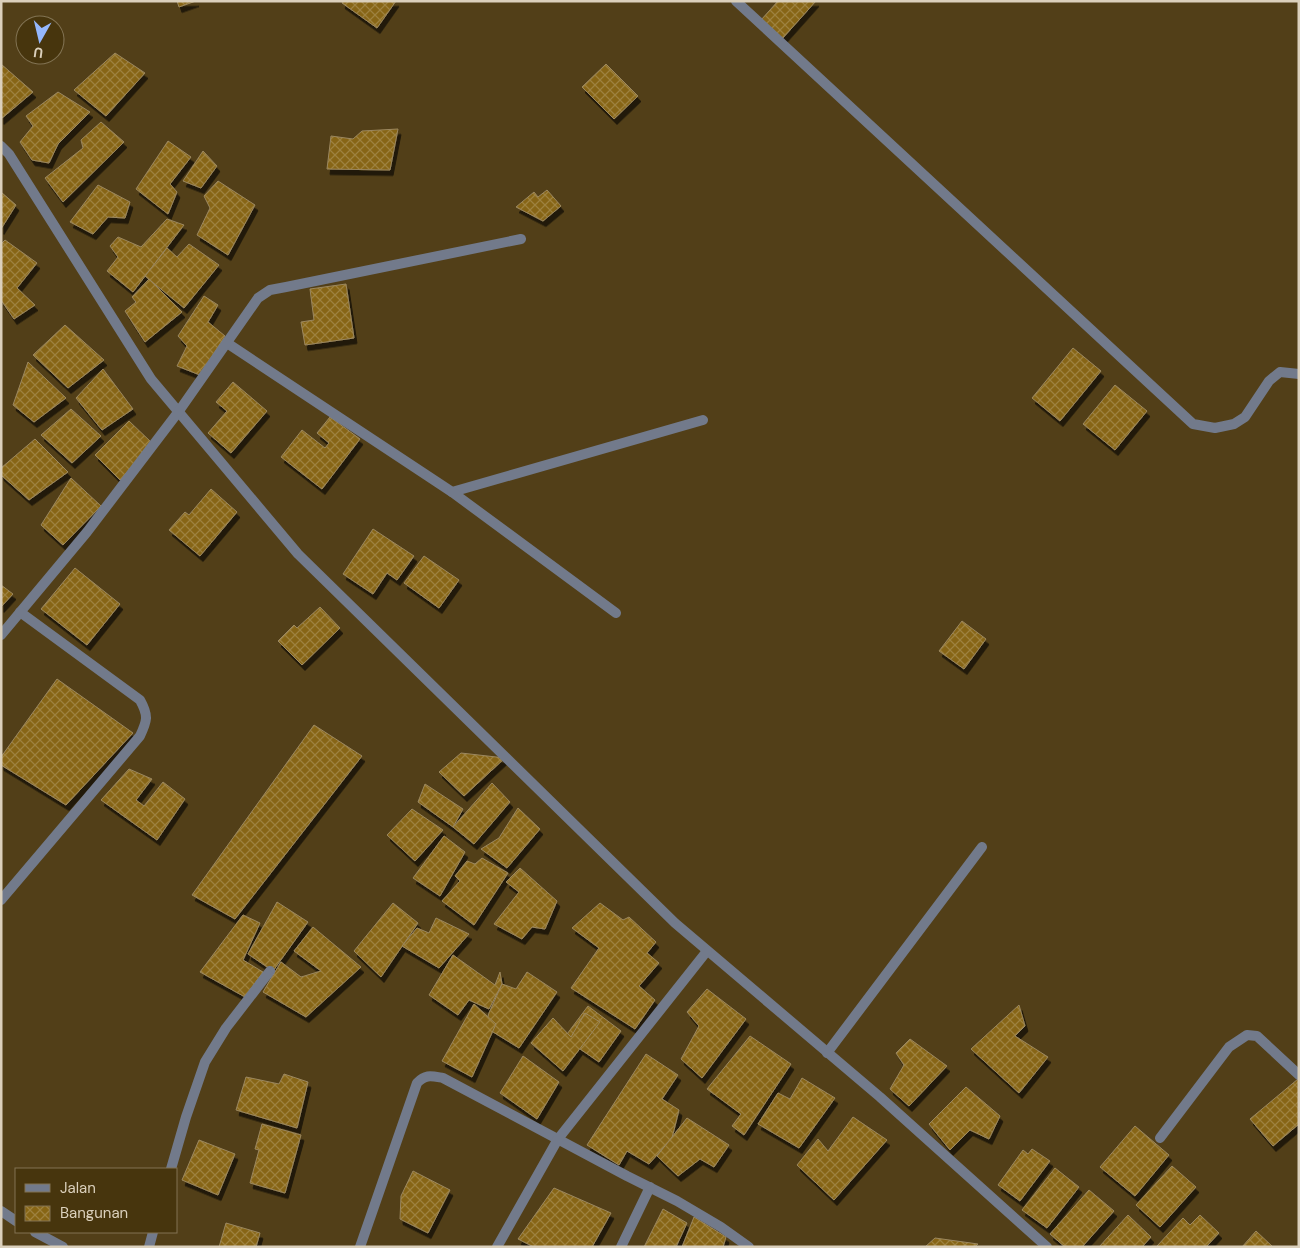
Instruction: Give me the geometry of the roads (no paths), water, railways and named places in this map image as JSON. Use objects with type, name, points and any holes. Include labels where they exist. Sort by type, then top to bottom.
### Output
[{"type":"street","points":[[736,1],[1193,424],[1215,428],[1234,424],[1245,417],[1269,381],[1280,372],[1299,374]]},
{"type":"street","points":[[1,146],[9,154],[151,379],[298,554],[668,916],[880,1097],[1047,1247]]},
{"type":"street","points":[[1,635],[87,532],[179,412],[258,298],[270,290],[521,239]]},
{"type":"street","points":[[227,343],[452,492],[616,613]]},
{"type":"street","points":[[452,492],[703,420]]},
{"type":"street","points":[[1,900],[140,736],[146,717],[146,711],[140,700],[20,612]]},
{"type":"street","points":[[828,1053],[982,847]]},
{"type":"street","points":[[497,1247],[558,1139],[707,951]]},
{"type":"street","points":[[171,1168],[205,1062],[226,1028],[270,972]]},
{"type":"street","points":[[1160,1138],[1229,1047],[1247,1035],[1257,1036],[1299,1075]]},
{"type":"street","points":[[360,1247],[417,1082],[428,1076],[443,1078],[650,1187],[721,1227],[750,1247]]},
{"type":"street","points":[[621,1247],[650,1187]]},
{"type":"street","points":[[1,1211],[15,1219]]},
{"type":"street","points":[[37,1233],[63,1247]]},
{"type":"street","points":[[149,1247],[153,1233]]}]
